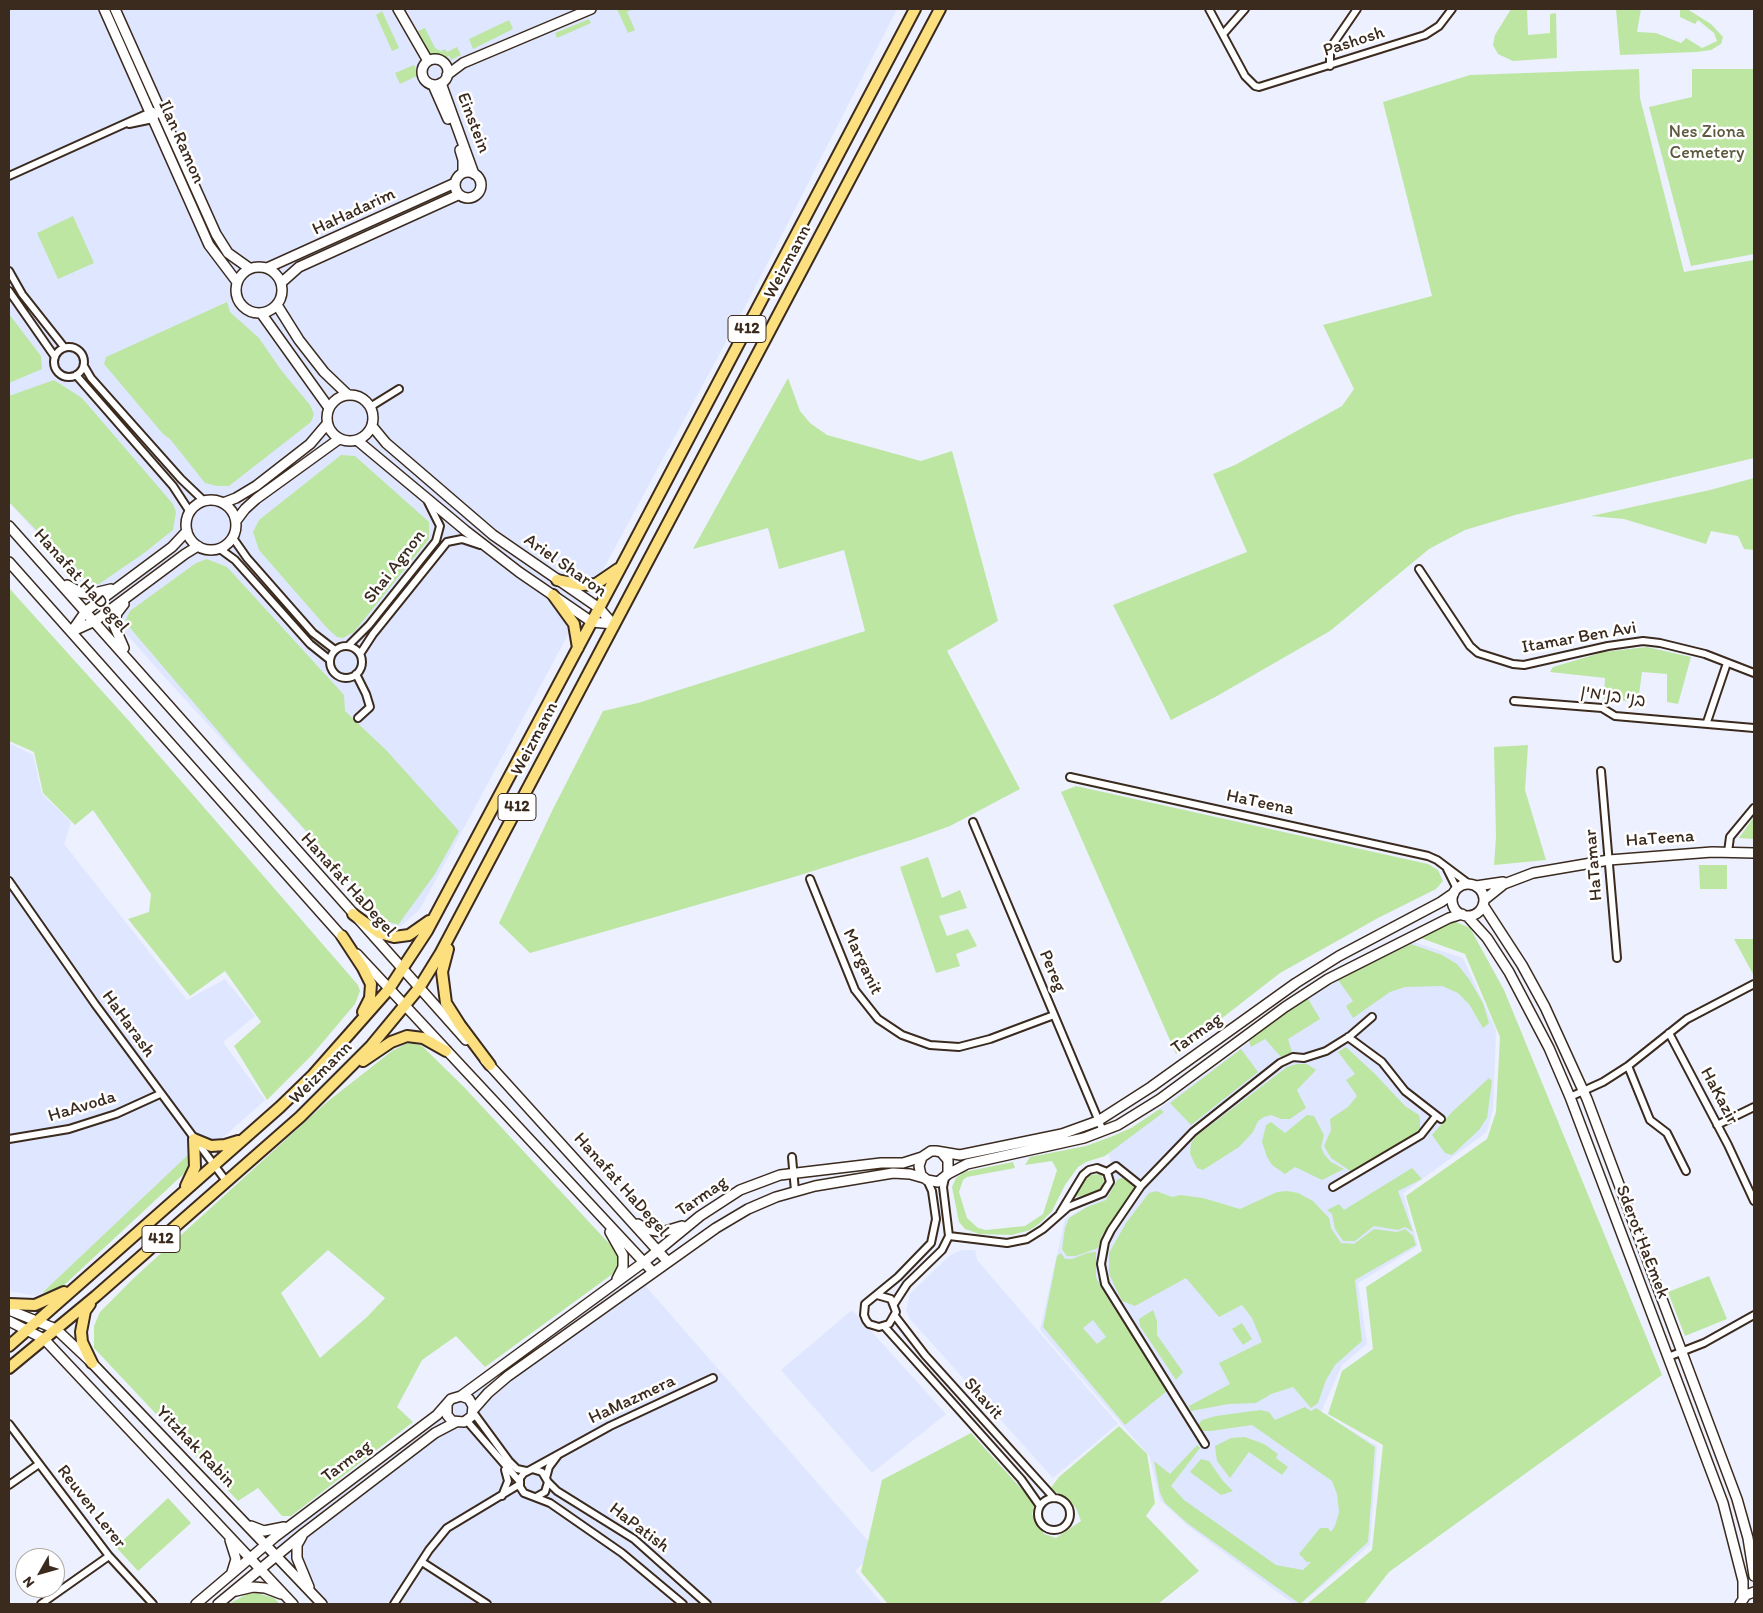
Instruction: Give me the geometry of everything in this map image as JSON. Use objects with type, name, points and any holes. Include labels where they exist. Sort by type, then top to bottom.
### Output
[{"type":"main road","name":"Weizmann","points":[[9,1346],[313,1075],[389,988],[402,969],[436,914],[915,9]]},
{"type":"main road","name":"Weizmann","points":[[9,1368],[96,1296],[300,1117],[346,1072],[419,988],[458,920],[940,9]]},
{"type":"main road","points":[[557,580],[582,585],[596,584],[622,565]]},
{"type":"main road","points":[[553,595],[574,624],[578,648]]},
{"type":"main road","points":[[353,914],[379,933],[401,937],[416,932],[436,914]]},
{"type":"main road","points":[[458,920],[442,972],[443,993],[452,1014],[490,1066]]},
{"type":"main road","points":[[342,936],[369,978],[372,990],[367,1005],[352,1031]]},
{"type":"main road","points":[[346,1072],[390,1042],[406,1036],[423,1038],[446,1051]]},
{"type":"main road","points":[[178,1197],[193,1173],[194,1140],[203,1145],[216,1146],[244,1138]]},
{"type":"main road","points":[[9,1304],[35,1305],[78,1284]]},
{"type":"main road","points":[[92,1363],[82,1342],[81,1332],[85,1311],[96,1296]]},
{"type":"street","name":"Ilan Ramon","points":[[104,9],[209,245],[237,282]]},
{"type":"street","name":"Ilan Ramon","points":[[115,9],[222,246],[234,258],[249,268]]},
{"type":"street","points":[[398,9],[428,61],[437,59],[445,64],[462,63]]},
{"type":"street","points":[[447,76],[462,63],[591,9]]},
{"type":"street","points":[[1209,9],[1224,33],[1245,9]]},
{"type":"street","points":[[1330,66],[1330,52],[1333,44],[1357,9]]},
{"type":"street","name":"Pashosh","points":[[1224,33],[1245,76],[1255,86],[1264,87],[1425,35],[1439,26],[1452,9]]},
{"type":"street","name":"Einstein","points":[[428,61],[422,72],[424,80],[437,84]]},
{"type":"street","name":"Einstein","points":[[437,84],[447,76],[445,64]]},
{"type":"street","name":"Einstein","points":[[437,84],[463,160],[463,173]]},
{"type":"street","name":"Einstein","points":[[437,84],[474,174]]},
{"type":"street","points":[[9,176],[160,111]]},
{"type":"street","points":[[463,173],[474,174],[481,184],[478,194],[466,199],[458,195],[455,183],[463,173]]},
{"type":"street","name":"HaHadarim","points":[[267,268],[455,183]]},
{"type":"street","name":"HaHadarim","points":[[281,283],[299,267],[458,195]]},
{"type":"street","points":[[249,268],[267,268],[278,276],[282,291],[277,305],[261,313],[254,312],[242,306],[236,294],[237,282],[249,268]]},
{"type":"street","points":[[9,271],[27,301],[64,348]]},
{"type":"street","points":[[9,291],[55,357]]},
{"type":"street","points":[[277,305],[286,322],[324,372],[348,395],[361,398],[370,407],[373,419],[369,432],[358,440],[345,442],[339,439],[327,424]]},
{"type":"street","points":[[261,313],[329,408]]},
{"type":"street","points":[[73,347],[81,352],[85,360],[84,366],[76,375],[68,377],[59,373],[54,366],[55,357],[64,348],[73,347]]},
{"type":"street","points":[[84,366],[90,378],[180,479],[204,501],[223,502],[236,498],[256,486],[310,444],[327,424],[329,408],[337,399],[348,395]]},
{"type":"street","points":[[72,631],[86,611],[172,547],[187,531],[190,512],[173,486],[76,375]]},
{"type":"street","points":[[370,407],[399,389]]},
{"type":"street","name":"Ariel Sharon","points":[[372,426],[386,443],[493,535],[599,608],[613,624]]},
{"type":"street","points":[[187,531],[198,546],[209,550],[220,548],[233,538],[236,521],[256,499],[339,439]]},
{"type":"street","name":"Ariel Sharon","points":[[358,440],[484,546],[592,622],[613,624]]},
{"type":"street","name":"Shai Agnon","points":[[348,646],[369,625],[439,535],[438,520],[426,498]]},
{"type":"street","points":[[190,512],[204,501]]},
{"type":"street","points":[[223,502],[232,510],[236,521]]},
{"type":"street","name":"Hanafat HaDegel","points":[[9,526],[133,663],[419,988],[668,1262]]},
{"type":"street","points":[[233,538],[247,558],[313,633],[335,650]]},
{"type":"street","name":"Shai Agnon","points":[[360,654],[447,542],[462,539],[484,546]]},
{"type":"street","points":[[72,631],[95,621],[184,554],[198,546]]},
{"type":"street","points":[[220,548],[235,560],[310,644],[330,660]]},
{"type":"street","name":"Hanafat HaDegel","points":[[9,562],[405,1006],[653,1272]]},
{"type":"street","name":"Itamar Ben Avi","points":[[1419,569],[1470,646],[1478,653],[1513,664],[1540,663],[1608,646],[1643,641],[1682,648],[1754,673]]},
{"type":"street","points":[[53,574],[72,589],[90,594],[107,591],[128,580]]},
{"type":"street","points":[[133,593],[117,613],[114,625],[133,663]]},
{"type":"street","points":[[348,646],[360,654],[362,663],[356,674],[349,678],[339,677],[332,670],[330,660],[335,650],[348,646]]},
{"type":"street","points":[[1707,722],[1727,663]]},
{"type":"street","points":[[356,674],[370,707],[358,718]]},
{"type":"street","name":"בני בנימין","points":[[1514,701],[1602,708],[1615,716],[1707,722],[1754,728]]},
{"type":"street","name":"HaTamar","points":[[1602,771],[1617,958]]},
{"type":"street","name":"HaTeena","points":[[1070,777],[1428,856],[1473,885],[1511,881]]},
{"type":"street","points":[[1728,852],[1730,838],[1754,808]]},
{"type":"street","name":"Pereg","points":[[973,822],[1103,1131]]},
{"type":"street","name":"HaTeena","points":[[1484,902],[1498,887],[1533,873],[1609,860],[1669,854],[1754,853]]},
{"type":"street","points":[[1443,864],[1455,891],[1453,903],[1465,915],[1479,912],[1484,902],[1482,892],[1473,885],[1455,891]]},
{"type":"street","name":"Marganit","points":[[810,879],[855,990],[878,1019],[902,1035],[930,1046],[959,1047],[990,1039],[1054,1015]]},
{"type":"street","name":"HaHarash","points":[[9,882],[160,1094],[226,1181]]},
{"type":"street","name":"Tarmag","points":[[941,1152],[960,1155],[1062,1134],[1098,1121],[1151,1087],[1296,983],[1339,956],[1442,902],[1455,891]]},
{"type":"street","name":"Sderot HaEmek","points":[[1484,902],[1545,1007],[1584,1092],[1737,1498],[1748,1538],[1754,1576]]},
{"type":"street","name":"Tarmag","points":[[946,1176],[967,1164],[1065,1142],[1103,1131],[1132,1118],[1285,1007],[1328,979],[1449,918],[1465,915]]},
{"type":"street","name":"Sderot HaEmek","points":[[1465,915],[1487,938],[1509,972],[1549,1048],[1570,1097],[1727,1517],[1743,1581],[1742,1601]]},
{"type":"street","points":[[1570,1097],[1584,1092],[1628,1066],[1687,1019],[1754,984]]},
{"type":"street","points":[[1205,1444],[1109,1291],[1102,1274],[1102,1253],[1105,1242],[1141,1186],[1193,1132],[1280,1063],[1293,1057],[1304,1058],[1326,1051],[1348,1037],[1372,1017]]},
{"type":"street","name":"HaKazir","points":[[1669,1032],[1754,1201]]},
{"type":"street","points":[[1333,1187],[1422,1135],[1438,1117],[1404,1091],[1382,1062],[1348,1037]]},
{"type":"street","points":[[1628,1066],[1650,1120],[1667,1133],[1686,1171]]},
{"type":"street","name":"HaAvoda","points":[[9,1139],[70,1130],[116,1114],[160,1094]]},
{"type":"street","points":[[1717,1125],[1754,1107]]},
{"type":"street","points":[[877,1295],[887,1296],[894,1304],[895,1316],[884,1326],[879,1327],[869,1324],[864,1315],[864,1304],[877,1295],[923,1253],[931,1243],[936,1219],[931,1187],[919,1170],[922,1157],[931,1151],[941,1152],[948,1160],[943,1187],[949,1236],[942,1250],[907,1284],[894,1304]]},
{"type":"street","points":[[792,1156],[795,1191]]},
{"type":"street","name":"Tarmag","points":[[462,1396],[644,1262],[694,1221],[740,1190],[762,1181],[794,1174],[881,1163],[904,1163],[922,1157]]},
{"type":"street","points":[[1107,1172],[1116,1166],[1141,1186]]},
{"type":"street","points":[[1060,1213],[1078,1180],[1083,1175],[1089,1170],[1097,1168],[1107,1172]]},
{"type":"street","points":[[949,1236],[981,1241],[1018,1242],[1035,1235],[1060,1213],[1074,1204],[1093,1199],[1103,1193],[1110,1182],[1107,1172]]},
{"type":"street","name":"Tarmag","points":[[473,1411],[488,1393],[508,1376],[716,1228],[748,1209],[795,1191],[893,1173],[910,1174],[926,1179]]},
{"type":"street","points":[[926,1179],[938,1182],[946,1176]]},
{"type":"street","points":[[591,1205],[623,1255],[623,1267],[615,1282]]},
{"type":"street","points":[[629,1218],[646,1229],[662,1232],[678,1229],[694,1221]]},
{"type":"street","name":"Yitzhak Rabin","points":[[9,1310],[56,1329],[92,1363],[320,1603]]},
{"type":"street","points":[[1668,1356],[1704,1343],[1754,1315]]},
{"type":"street","name":"Shavit","points":[[895,1316],[924,1355],[1054,1498]]},
{"type":"street","name":"Yitzhak Rabin","points":[[9,1321],[44,1339],[290,1601]]},
{"type":"street","name":"Shavit","points":[[884,1326],[1021,1479],[1040,1506]]},
{"type":"street","name":"HaMazmera","points":[[529,1470],[565,1450],[713,1378]]},
{"type":"street","points":[[462,1396],[469,1399],[473,1411],[509,1461],[517,1469],[542,1472],[547,1480],[545,1492],[536,1497],[526,1495],[520,1483],[467,1421],[456,1422],[447,1415],[447,1404],[451,1399],[462,1396]]},
{"type":"street","name":"Tarmag","points":[[196,1604],[266,1545],[430,1420],[447,1404]]},
{"type":"street","points":[[467,1421],[473,1411]]},
{"type":"street","name":"Tarmag","points":[[218,1604],[304,1533],[435,1433],[456,1422]]},
{"type":"street","name":"Reuven Lerer","points":[[9,1424],[109,1556],[153,1604]]},
{"type":"street","name":"HaMazmera","points":[[547,1480],[554,1461],[565,1450]]},
{"type":"street","points":[[9,1485],[39,1464]]},
{"type":"street","points":[[502,1496],[508,1481],[504,1466]]},
{"type":"street","points":[[394,1604],[429,1550],[447,1528],[502,1496],[520,1483],[529,1470]]},
{"type":"street","name":"HaPatish","points":[[547,1480],[557,1491],[634,1539],[707,1604]]},
{"type":"street","name":"HaPatish","points":[[536,1497],[550,1503],[622,1553],[683,1604]]},
{"type":"street","points":[[1054,1498],[1062,1500],[1070,1510],[1068,1522],[1058,1530],[1046,1528],[1038,1518],[1040,1506],[1044,1501],[1054,1498]]},
{"type":"street","points":[[246,1523],[258,1530],[272,1531],[299,1519]]},
{"type":"street","points":[[225,1530],[236,1559],[230,1575]]},
{"type":"street","points":[[304,1533],[297,1546],[297,1558],[305,1580],[320,1603]]},
{"type":"street","points":[[41,1604],[109,1556]]},
{"type":"street","points":[[422,1562],[487,1604]]},
{"type":"street","points":[[233,1592],[253,1587],[264,1588],[290,1601]]},
{"type":"street","points":[[1742,1601],[1754,1592]]},
{"type":"shaded area","points":[[9,9],[897,9],[748,301],[420,909],[396,930],[160,672],[9,502]]},
{"type":"shaded area","points":[[9,743],[33,755],[42,794],[71,822],[64,844],[187,1000],[225,979],[255,1016],[223,1042],[265,1100],[126,1224],[37,1296],[9,1291]]},
{"type":"shaded area","points":[[1411,941],[1463,958],[1496,1030],[1493,1109],[1487,1132],[1403,1193],[1418,1246],[1358,1283],[1367,1344],[1342,1365],[1321,1412],[1377,1446],[1370,1545],[1301,1604],[1294,1604],[1189,1527],[1160,1500],[1150,1457],[1040,1330],[1065,1219],[1105,1196],[1115,1181],[1107,1147],[1320,990]]},
{"type":"shaded area","points":[[961,1250],[975,1250],[977,1260],[1118,1424],[1053,1478],[910,1319],[906,1311],[910,1294],[949,1256]]},
{"type":"shaded area","points":[[629,1267],[876,1550],[855,1571],[882,1604],[326,1604],[266,1536]]},
{"type":"shaded area","points":[[852,1310],[946,1414],[872,1473],[781,1370]]},
{"type":"green space","points":[[617,9],[633,9],[627,12],[635,30],[628,33]]},
{"type":"green space","points":[[1511,9],[1527,9],[1528,35],[1550,33],[1550,14],[1556,13],[1557,58],[1513,61],[1498,54],[1493,45],[1495,35]]},
{"type":"green space","points":[[1616,9],[1641,9],[1637,32],[1656,33],[1681,43],[1686,38],[1702,48],[1717,41],[1714,33],[1698,20],[1695,24],[1680,17],[1680,9],[1687,9],[1711,24],[1723,37],[1721,44],[1711,50],[1696,52],[1620,55]]},
{"type":"green space","points":[[382,11],[399,48],[392,51],[376,15]]},
{"type":"green space","points":[[589,19],[591,23],[557,38],[555,33]]},
{"type":"green space","points":[[509,20],[513,29],[473,49],[469,39]]},
{"type":"green space","points":[[425,28],[435,48],[441,51],[445,49],[447,52],[457,47],[461,55],[451,60],[449,56],[440,60],[429,54],[418,31]]},
{"type":"green space","points":[[414,65],[419,75],[400,84],[395,73]]},
{"type":"green space","points":[[1639,69],[1640,98],[1684,272],[1754,260],[1754,458],[1515,515],[1465,530],[1429,549],[1330,631],[1217,696],[1171,720],[1113,605],[1247,552],[1213,474],[1235,465],[1342,406],[1354,389],[1323,325],[1432,296],[1383,102],[1470,75]]},
{"type":"green space","name":"Nes Ziona Cemetery","points":[[1692,69],[1754,69],[1754,254],[1691,266],[1649,107],[1692,97]]},
{"type":"green space","points":[[73,216],[94,263],[58,279],[37,233]]},
{"type":"green space","points":[[227,302],[230,312],[259,338],[281,370],[310,405],[314,414],[311,422],[229,486],[217,486],[205,483],[170,439],[163,434],[104,364],[106,357]]},
{"type":"green space","points":[[9,314],[41,356],[42,369],[9,383]]},
{"type":"green space","points":[[788,378],[800,411],[810,423],[827,435],[921,461],[952,451],[998,621],[947,651],[1020,789],[950,826],[914,839],[794,877],[530,953],[499,923],[553,809],[603,711],[638,703],[865,631],[844,550],[779,569],[768,528],[693,549]]},
{"type":"green space","points":[[54,380],[82,398],[173,504],[176,512],[173,530],[99,584],[87,582],[9,502],[9,396]]},
{"type":"green space","points":[[341,455],[355,456],[429,522],[429,539],[354,632],[343,638],[337,637],[327,628],[259,550],[253,532],[259,520]]},
{"type":"green space","points":[[1754,478],[1754,550],[1744,549],[1738,536],[1711,531],[1706,544],[1624,519],[1591,516],[1710,490]]},
{"type":"green space","points":[[207,559],[227,567],[344,695],[345,711],[387,751],[459,831],[435,874],[398,925],[387,921],[246,764],[125,622],[130,611],[196,563]]},
{"type":"green space","points":[[9,588],[129,721],[358,985],[360,991],[355,1004],[312,1055],[267,1100],[234,1046],[261,1022],[225,971],[190,996],[128,919],[149,912],[151,894],[93,810],[75,825],[43,793],[34,752],[9,741]]},
{"type":"green space","points":[[1647,647],[1691,657],[1678,704],[1667,702],[1667,674],[1642,672],[1638,702],[1604,699],[1605,678],[1550,672],[1553,667],[1604,652]]},
{"type":"green space","points":[[1528,745],[1525,790],[1546,860],[1494,865],[1496,837],[1494,747]]},
{"type":"green space","points":[[1076,786],[1428,864],[1438,870],[1443,881],[1436,889],[1378,918],[1280,973],[1176,1054],[1061,792]]},
{"type":"green space","points":[[1754,817],[1754,839],[1739,838]]},
{"type":"green space","points":[[928,857],[942,898],[960,890],[967,908],[939,916],[947,936],[968,929],[977,946],[956,954],[960,966],[936,973],[900,867]]},
{"type":"green space","points":[[1699,865],[1727,865],[1727,889],[1700,889]]},
{"type":"green space","points":[[1454,921],[1470,928],[1504,990],[1662,1375],[1389,1572],[1364,1604],[1307,1604],[1372,1550],[1383,1445],[1328,1414],[1342,1371],[1373,1349],[1366,1287],[1422,1251],[1406,1196],[1487,1139],[1496,1112],[1500,1037],[1465,954],[1418,937]]},
{"type":"green space","points":[[1734,939],[1754,939],[1753,974]]},
{"type":"green space","points":[[1411,944],[1442,955],[1457,964],[1469,979],[1483,1003],[1489,1023],[1483,1028],[1469,1004],[1458,993],[1442,986],[1405,987],[1390,992],[1353,1018],[1346,1006],[1353,1001],[1338,980]]},
{"type":"green space","points":[[1307,997],[1320,1019],[1288,1039],[1292,1052],[1281,1057],[1265,1039],[1251,1047],[1249,1041]]},
{"type":"green space","points":[[408,1043],[421,1045],[464,1087],[616,1251],[622,1260],[618,1270],[485,1367],[456,1336],[422,1360],[397,1407],[413,1422],[291,1516],[282,1516],[258,1488],[238,1501],[94,1348],[94,1326],[100,1312],[135,1277],[327,1102],[392,1051]],"holes":[[[328,1250],[385,1298],[367,1317],[320,1358],[281,1293]]]},
{"type":"green space","points":[[1346,1047],[1405,1106],[1419,1115],[1420,1120],[1420,1128],[1416,1133],[1352,1172],[1331,1158],[1324,1146],[1331,1130],[1330,1119],[1348,1107],[1357,1096],[1346,1080],[1355,1074],[1338,1052]]},
{"type":"green space","points":[[1241,1049],[1258,1072],[1191,1125],[1170,1103]]},
{"type":"green space","points":[[1307,1064],[1316,1070],[1297,1090],[1306,1108],[1290,1119],[1281,1119],[1271,1115],[1264,1117],[1258,1121],[1253,1132],[1239,1147],[1203,1170],[1197,1168],[1190,1154],[1191,1144],[1195,1137],[1287,1067]]},
{"type":"green space","points":[[1489,1078],[1492,1081],[1487,1118],[1479,1130],[1452,1155],[1445,1153],[1432,1135],[1452,1112]]},
{"type":"green space","points":[[1160,1109],[1164,1112],[1105,1156],[1086,1162],[1078,1167],[1065,1185],[1052,1211],[1030,1230],[1012,1235],[979,1234],[965,1229],[959,1222],[952,1187],[956,1178],[964,1172],[1013,1162],[1015,1168],[967,1177],[963,1180],[959,1192],[967,1218],[978,1228],[986,1230],[1025,1226],[1043,1214],[1057,1170],[1052,1161],[1025,1165],[1030,1157],[1086,1146],[1131,1128]]},
{"type":"green space","points":[[1307,1115],[1314,1116],[1324,1135],[1321,1147],[1324,1154],[1331,1162],[1344,1169],[1322,1180],[1295,1167],[1285,1174],[1272,1165],[1262,1142],[1266,1125],[1271,1122],[1285,1133]]},
{"type":"green space","points":[[189,1154],[191,1167],[62,1287],[42,1293]]},
{"type":"green space","points":[[1412,1168],[1422,1179],[1398,1191],[1413,1232],[1405,1227],[1398,1230],[1374,1226],[1355,1241],[1343,1241],[1335,1229],[1332,1214],[1327,1210],[1339,1204],[1344,1210]]},
{"type":"green space","points":[[1101,1174],[1104,1181],[1100,1189],[1091,1194],[1075,1197],[1086,1179],[1091,1175]]},
{"type":"green space","points":[[1118,1179],[1130,1180],[1134,1186],[1133,1193],[1102,1235],[1098,1248],[1076,1256],[1067,1256],[1062,1249],[1065,1228],[1069,1218],[1087,1207],[1106,1200]]},
{"type":"green space","points":[[1156,1191],[1172,1197],[1180,1195],[1203,1198],[1240,1209],[1277,1192],[1287,1191],[1298,1193],[1313,1201],[1329,1218],[1331,1228],[1341,1243],[1354,1244],[1374,1229],[1397,1232],[1405,1229],[1413,1236],[1416,1245],[1355,1280],[1362,1341],[1335,1365],[1326,1380],[1318,1403],[1311,1408],[1293,1387],[1271,1394],[1256,1403],[1229,1404],[1191,1411],[1189,1406],[1230,1384],[1219,1363],[1262,1342],[1252,1318],[1242,1305],[1219,1317],[1186,1278],[1135,1306],[1122,1301],[1109,1274],[1109,1253],[1126,1223],[1149,1193]]},
{"type":"green space","points":[[1096,1252],[1096,1277],[1102,1289],[1167,1391],[1125,1425],[1043,1327],[1057,1256],[1061,1253],[1065,1259],[1072,1259],[1087,1253]],"holes":[[[1093,1320],[1106,1337],[1097,1344],[1083,1328]]]},
{"type":"green space","points":[[1709,1276],[1727,1319],[1685,1336],[1668,1292]]},
{"type":"green space","points":[[1153,1310],[1157,1321],[1157,1335],[1183,1372],[1176,1380],[1140,1326],[1139,1319]]},
{"type":"green space","points":[[1242,1323],[1252,1339],[1243,1345],[1232,1329]]},
{"type":"green space","points":[[1305,1407],[1311,1411],[1316,1408],[1375,1447],[1368,1542],[1300,1604],[1187,1523],[1165,1503],[1160,1493],[1154,1461],[1170,1474],[1197,1445],[1200,1448],[1171,1486],[1184,1500],[1276,1565],[1303,1570],[1311,1562],[1307,1562],[1299,1554],[1320,1528],[1328,1528],[1331,1532],[1335,1526],[1339,1512],[1337,1494],[1332,1481],[1252,1425],[1203,1431],[1198,1425],[1202,1420],[1216,1416],[1260,1410],[1269,1412],[1275,1420]]},
{"type":"green space","points":[[1119,1426],[1147,1454],[1155,1503],[1146,1516],[1199,1571],[1158,1604],[888,1604],[861,1572],[882,1480],[971,1433],[1035,1504],[1032,1514],[1044,1534],[1056,1538],[1081,1521],[1076,1508],[1065,1497],[1050,1489],[1059,1477]]},
{"type":"green space","points":[[1245,1437],[1264,1444],[1278,1454],[1276,1458],[1288,1467],[1282,1475],[1249,1452],[1230,1478],[1217,1461],[1215,1446],[1231,1438]]},
{"type":"green space","points":[[1201,1459],[1209,1461],[1223,1481],[1233,1491],[1221,1495],[1190,1472]]},
{"type":"green space","points":[[168,1498],[191,1523],[138,1571],[116,1547]]},
{"type":"green space","points":[[257,1593],[274,1598],[280,1604],[229,1604],[247,1594]]}]
